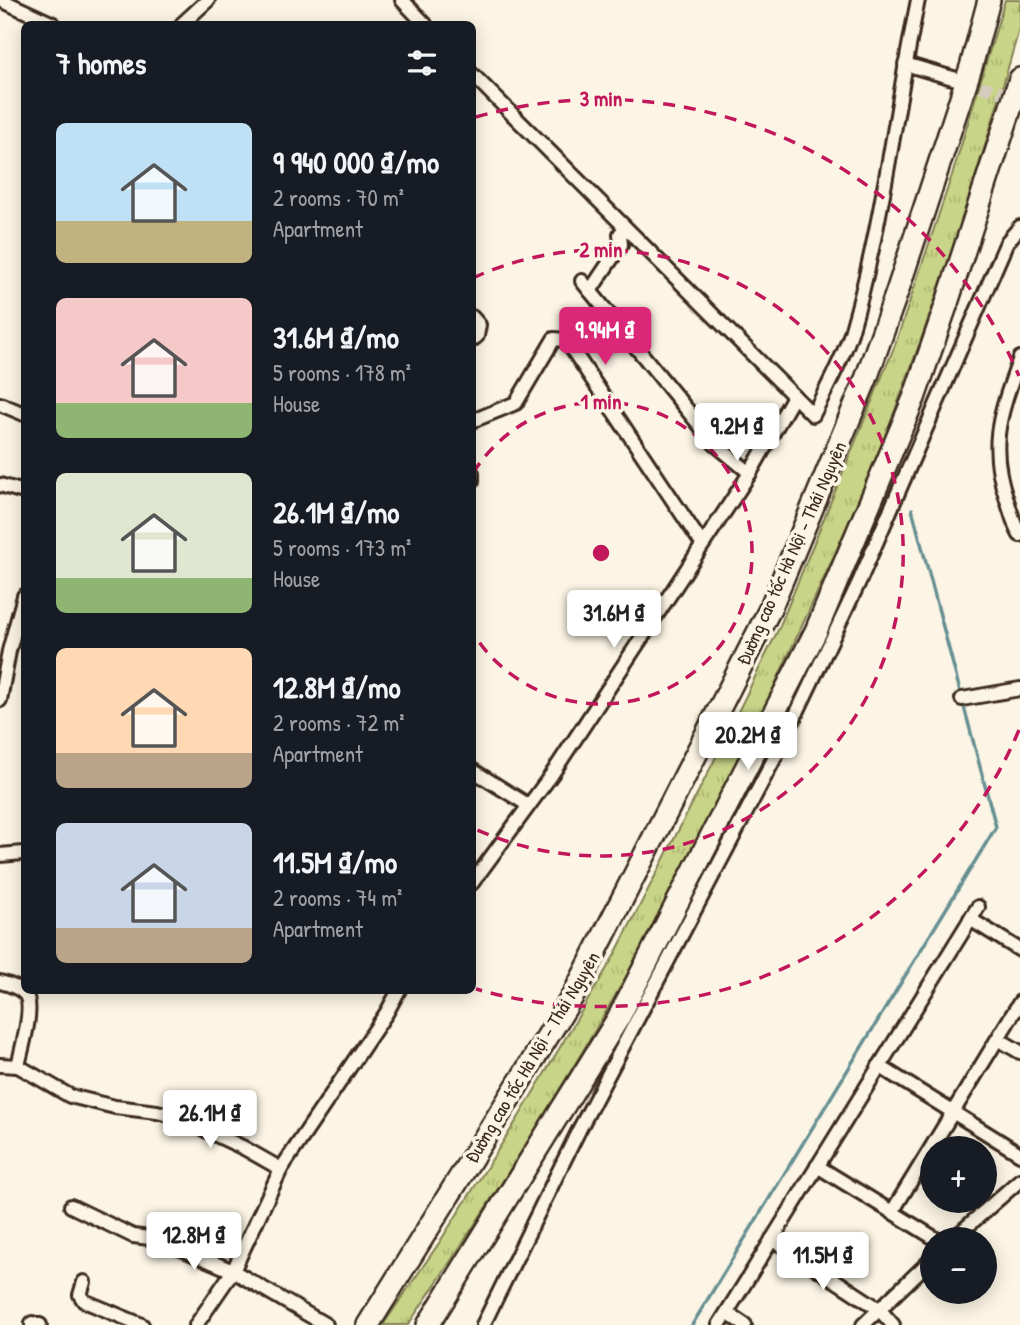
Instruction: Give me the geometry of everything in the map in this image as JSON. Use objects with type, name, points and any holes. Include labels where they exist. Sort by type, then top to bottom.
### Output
[{"type":"highway","name":"Đường cao tốc Hà Nội - Thái Nguyên","points":[[368,1325],[574,994],[770,609],[866,379],[884,329],[971,67],[989,0]]},
{"type":"highway","points":[[428,1325],[619,1017],[816,631],[914,398],[1020,79]]},
{"type":"street","points":[[1,0],[46,21]]},
{"type":"street","points":[[184,21],[208,0]]},
{"type":"street","points":[[402,0],[422,21]]},
{"type":"street","points":[[476,78],[813,415],[850,336],[879,222],[918,0]]},
{"type":"street","points":[[905,64],[963,81]]},
{"type":"street","points":[[483,1325],[579,1130],[782,744],[860,580],[1007,242],[1020,227]]},
{"type":"street","points":[[625,228],[620,233],[621,245],[586,286],[715,444],[750,473]]},
{"type":"street","points":[[476,419],[516,402],[554,339],[566,340],[702,544]]},
{"type":"street","points":[[1020,358],[1003,407],[996,447],[1003,491],[1020,535]]},
{"type":"street","points":[[476,878],[552,774],[750,473],[794,396]]},
{"type":"street","points":[[0,404],[21,413]]},
{"type":"street","points":[[0,485],[21,491]]},
{"type":"street","points":[[0,700],[21,608]]},
{"type":"street","points":[[962,698],[1020,689]]},
{"type":"street","points":[[476,773],[528,806]]},
{"type":"street","points":[[0,855],[21,853]]},
{"type":"street","points":[[719,1325],[978,907]]},
{"type":"street","points":[[970,919],[1020,950]]},
{"type":"street","points":[[0,982],[21,991]]},
{"type":"street","points":[[18,1066],[27,1027],[29,1002],[26,994]]},
{"type":"street","points":[[195,1325],[233,1271],[281,1169],[397,994]]},
{"type":"street","points":[[892,1212],[1020,1002]]},
{"type":"street","points":[[998,1039],[1020,1052]]},
{"type":"street","points":[[0,1065],[18,1066],[70,1096],[115,1107],[178,1117],[281,1169]]},
{"type":"street","points":[[880,1066],[1020,1154]]},
{"type":"street","points":[[817,1166],[920,1229]]},
{"type":"street","points":[[967,1227],[1020,1180]]},
{"type":"street","points":[[71,1206],[133,1236],[158,1239],[233,1271],[326,1325]]},
{"type":"street","points":[[772,1239],[879,1309],[893,1325]]},
{"type":"street","points":[[863,1325],[920,1270]]},
{"type":"street","points":[[84,1282],[80,1295],[84,1301],[142,1325]]},
{"type":"street","points":[[727,1313],[745,1325]]},
{"type":"street","points":[[32,1325],[40,1325]]},
{"type":"green space","points":[[1005,0],[1020,0],[1020,26],[944,273],[892,418],[857,504],[746,748],[703,836],[625,979],[498,1189],[408,1325],[383,1325],[520,1115],[614,956],[779,628],[895,345],[953,172]]},
{"type":"waterway","points":[[912,509],[961,695]]},
{"type":"waterway","points":[[692,1325],[996,827],[963,703]]},
{"type":"tunnel","points":[[963,81],[1020,98]]}]
